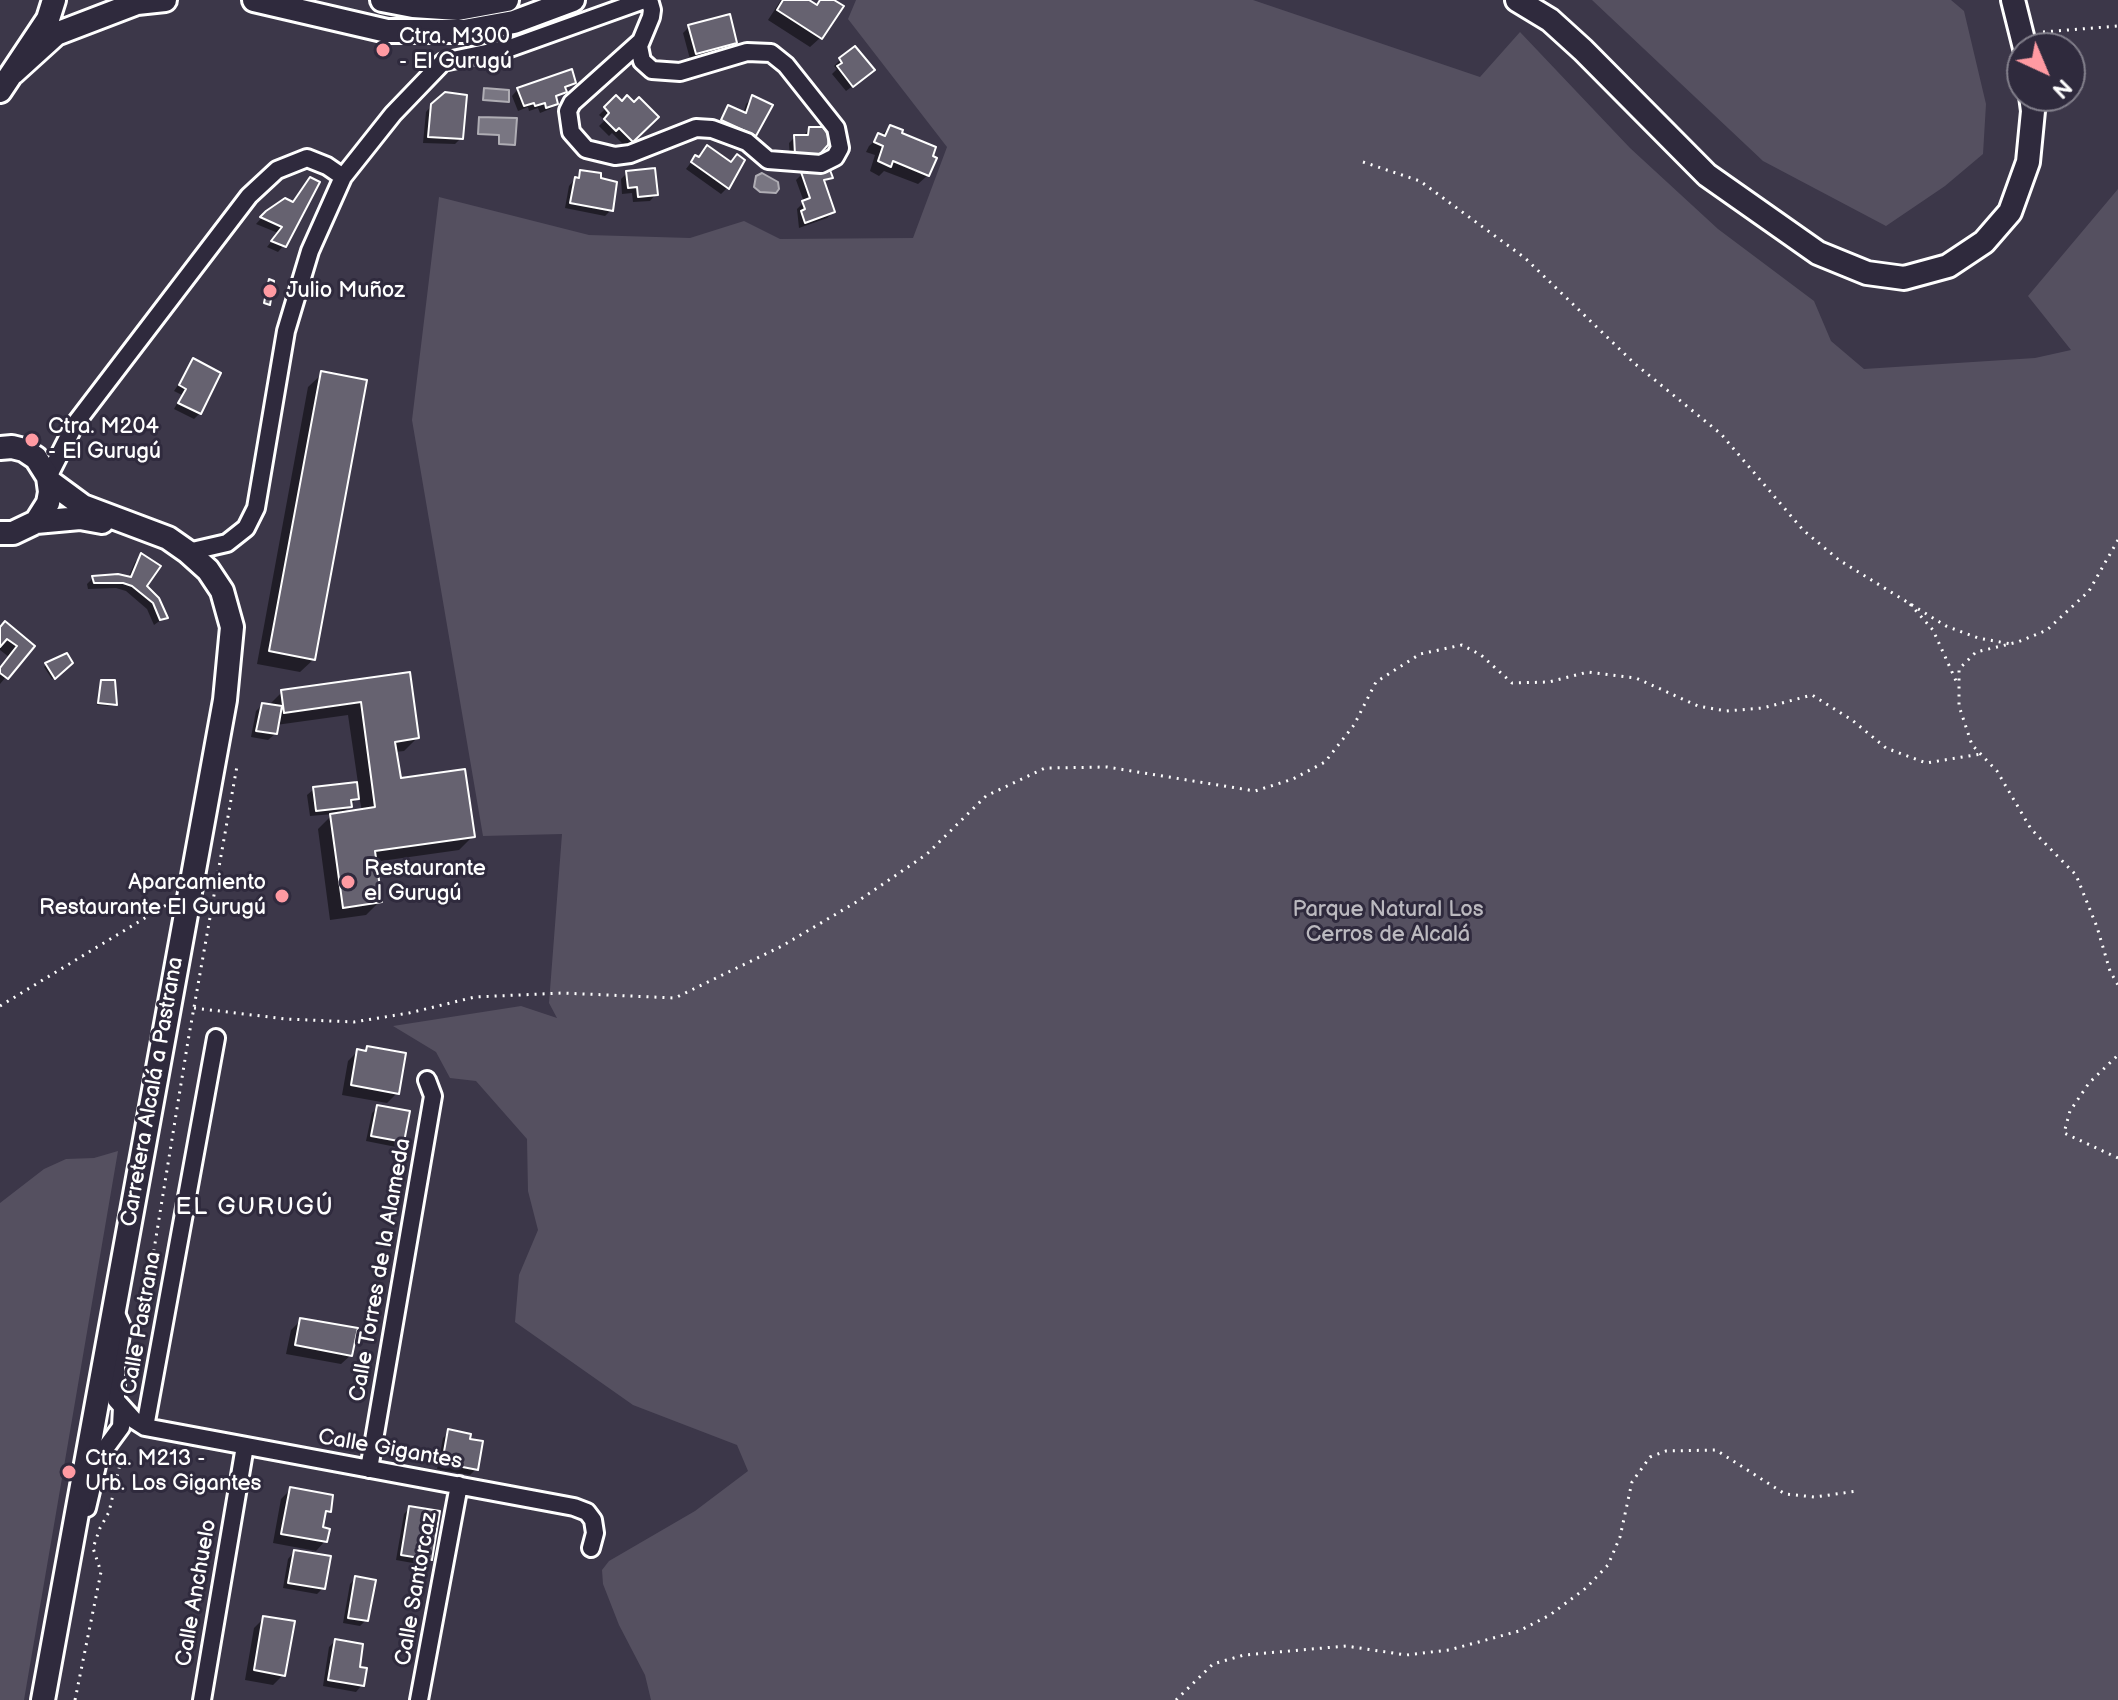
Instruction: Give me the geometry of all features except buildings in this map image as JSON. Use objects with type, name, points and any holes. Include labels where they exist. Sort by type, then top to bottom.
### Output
[{"type":"main road","points":[[7,82],[48,19],[54,0]]},
{"type":"main road","points":[[7,82],[56,34],[133,1],[165,0]]},
{"type":"main road","points":[[254,0],[387,31],[464,31],[514,22],[573,0]]},
{"type":"main road","points":[[382,0],[458,9],[507,0]]},
{"type":"main road","points":[[1517,0],[1550,20],[1583,50],[1707,175],[1818,253],[1867,273],[1904,278],[1948,266],[1984,242],[2010,212],[2028,162],[2033,112]]},
{"type":"main road","points":[[2013,0],[2022,32]]},
{"type":"main road","name":"Carretera Alcalá a Pastrana","points":[[0,448],[24,450],[36,458],[48,479],[83,506],[168,538],[188,552],[208,570],[222,591],[232,627],[225,700],[96,1404],[98,1444],[74,1526],[43,1700]]},
{"type":"main road","points":[[4,536],[36,522],[48,503],[48,479]]},
{"type":"main road","name":"Carretera Alcalá a Pastrana","points":[[36,522],[80,518],[138,528]]},
{"type":"main road","points":[[74,1526],[68,1512],[89,1384],[114,1309]]},
{"type":"street","points":[[188,552],[227,543],[246,528],[256,508],[286,331],[310,251],[343,177],[393,114],[443,62],[510,48],[644,0],[650,3],[652,10],[640,42],[642,61],[652,70],[680,72],[747,52],[771,53],[786,65],[836,128],[840,148],[835,157],[821,164],[768,160],[747,142],[712,129],[696,128],[630,154],[615,156],[586,149],[571,132],[568,111],[572,103],[640,42]]},
{"type":"street","points":[[48,479],[75,424],[249,196],[277,170],[307,158],[343,177]]},
{"type":"street","name":"Calle Pastrana","points":[[145,1427],[216,1038]]},
{"type":"street","name":"Calle Torres de la Alameda","points":[[369,1469],[433,1096],[427,1080]]},
{"type":"street","points":[[114,1309],[122,1327],[116,1400],[145,1427]]},
{"type":"street","points":[[96,1404],[122,1407]]},
{"type":"street","points":[[98,1444],[121,1427],[122,1407]]},
{"type":"street","points":[[98,1444],[145,1427]]},
{"type":"street","name":"Calle Gigantes","points":[[145,1427],[574,1507],[587,1512],[593,1520],[595,1533],[591,1548]]},
{"type":"street","name":"Calle Anchuelo","points":[[202,1700],[245,1446]]},
{"type":"street","name":"Calle Santorcaz","points":[[419,1700],[459,1485]]},
{"type":"path","points":[[2080,32],[2118,26]]},
{"type":"path","points":[[1363,162],[1420,181],[1525,258],[1634,363],[1721,434],[1803,530],[1839,560],[1946,626],[1978,638],[2011,644]]},
{"type":"path","points":[[2118,540],[2089,591],[2047,630],[2011,644],[1976,652],[1959,669],[1959,706],[1972,745],[1997,771],[2031,829],[2076,875],[2097,927],[2110,971],[2118,985]]},
{"type":"path","points":[[1908,601],[1933,630],[1959,688]]},
{"type":"path","points":[[194,1008],[286,1019],[354,1022],[475,997],[562,993],[675,998],[782,946],[858,901],[927,854],[986,796],[1045,768],[1107,767],[1255,791],[1293,779],[1325,762],[1354,725],[1376,682],[1420,654],[1462,645],[1481,655],[1512,683],[1549,682],[1588,672],[1636,678],[1698,706],[1726,711],[1763,708],[1812,695],[1852,720],[1886,748],[1926,763],[1981,754]]},
{"type":"path","points":[[135,1367],[237,766]]},
{"type":"path","points":[[0,1006],[190,891]]},
{"type":"path","points":[[2118,1055],[2089,1083],[2070,1111],[2064,1133],[2118,1158]]},
{"type":"path","points":[[75,1700],[101,1572],[93,1548],[109,1512],[121,1455],[121,1436]]},
{"type":"path","points":[[1176,1700],[1213,1664],[1244,1655],[1346,1646],[1406,1655],[1449,1650],[1519,1631],[1573,1599],[1608,1565],[1620,1537],[1632,1482],[1650,1457],[1666,1451],[1716,1450],[1785,1494],[1815,1497],[1857,1491]]},
{"type":"green space","name":"Parque Natural Los Cerros de Alcalá","points":[[856,0],[1253,0],[1480,77],[1520,32],[1630,148],[1718,229],[1814,301],[1831,341],[1864,369],[2035,358],[2071,350],[2028,296],[2118,189],[2118,1700],[651,1700],[645,1675],[619,1625],[603,1584],[602,1570],[609,1561],[695,1511],[748,1471],[737,1445],[633,1405],[515,1322],[519,1275],[538,1230],[528,1191],[527,1139],[476,1081],[450,1078],[436,1052],[393,1026],[521,1006],[557,1018],[549,1003],[562,834],[483,836],[412,420],[439,197],[589,235],[690,238],[744,221],[780,239],[913,238],[947,147],[848,19]]},
{"type":"green space","points":[[1592,0],[1951,0],[1964,11],[1986,104],[1983,154],[1945,186],[1886,226],[1763,161]]},
{"type":"green space","points":[[118,1151],[24,1700],[0,1700],[0,1203],[44,1169],[66,1159],[94,1158]]},
{"type":"shaded area","points":[[484,88],[509,90],[509,102],[483,100]]},
{"type":"shaded area","points":[[479,117],[517,118],[515,145],[499,144],[499,135],[478,134]]},
{"type":"shaded area","points":[[762,173],[778,182],[776,193],[760,192],[754,187],[756,176]]},
{"type":"place","name":"Ctra. M300 - El Gurugú","points":[[383,50]]},
{"type":"place","name":"Julio Muñoz","points":[[270,291]]},
{"type":"place","name":"Ctra. M204 - El Gurugú","points":[[32,440]]},
{"type":"place","name":"Restaurante el Gurugú","points":[[348,882]]},
{"type":"place","name":"Aparcamiento Restaurante El Gurugú","points":[[282,896]]},
{"type":"place","name":"Ctra. M213 - Urb. Los Gigantes","points":[[69,1472]]},
{"type":"district","name":"EL GURUGÚ","points":[[255,1208]]}]
